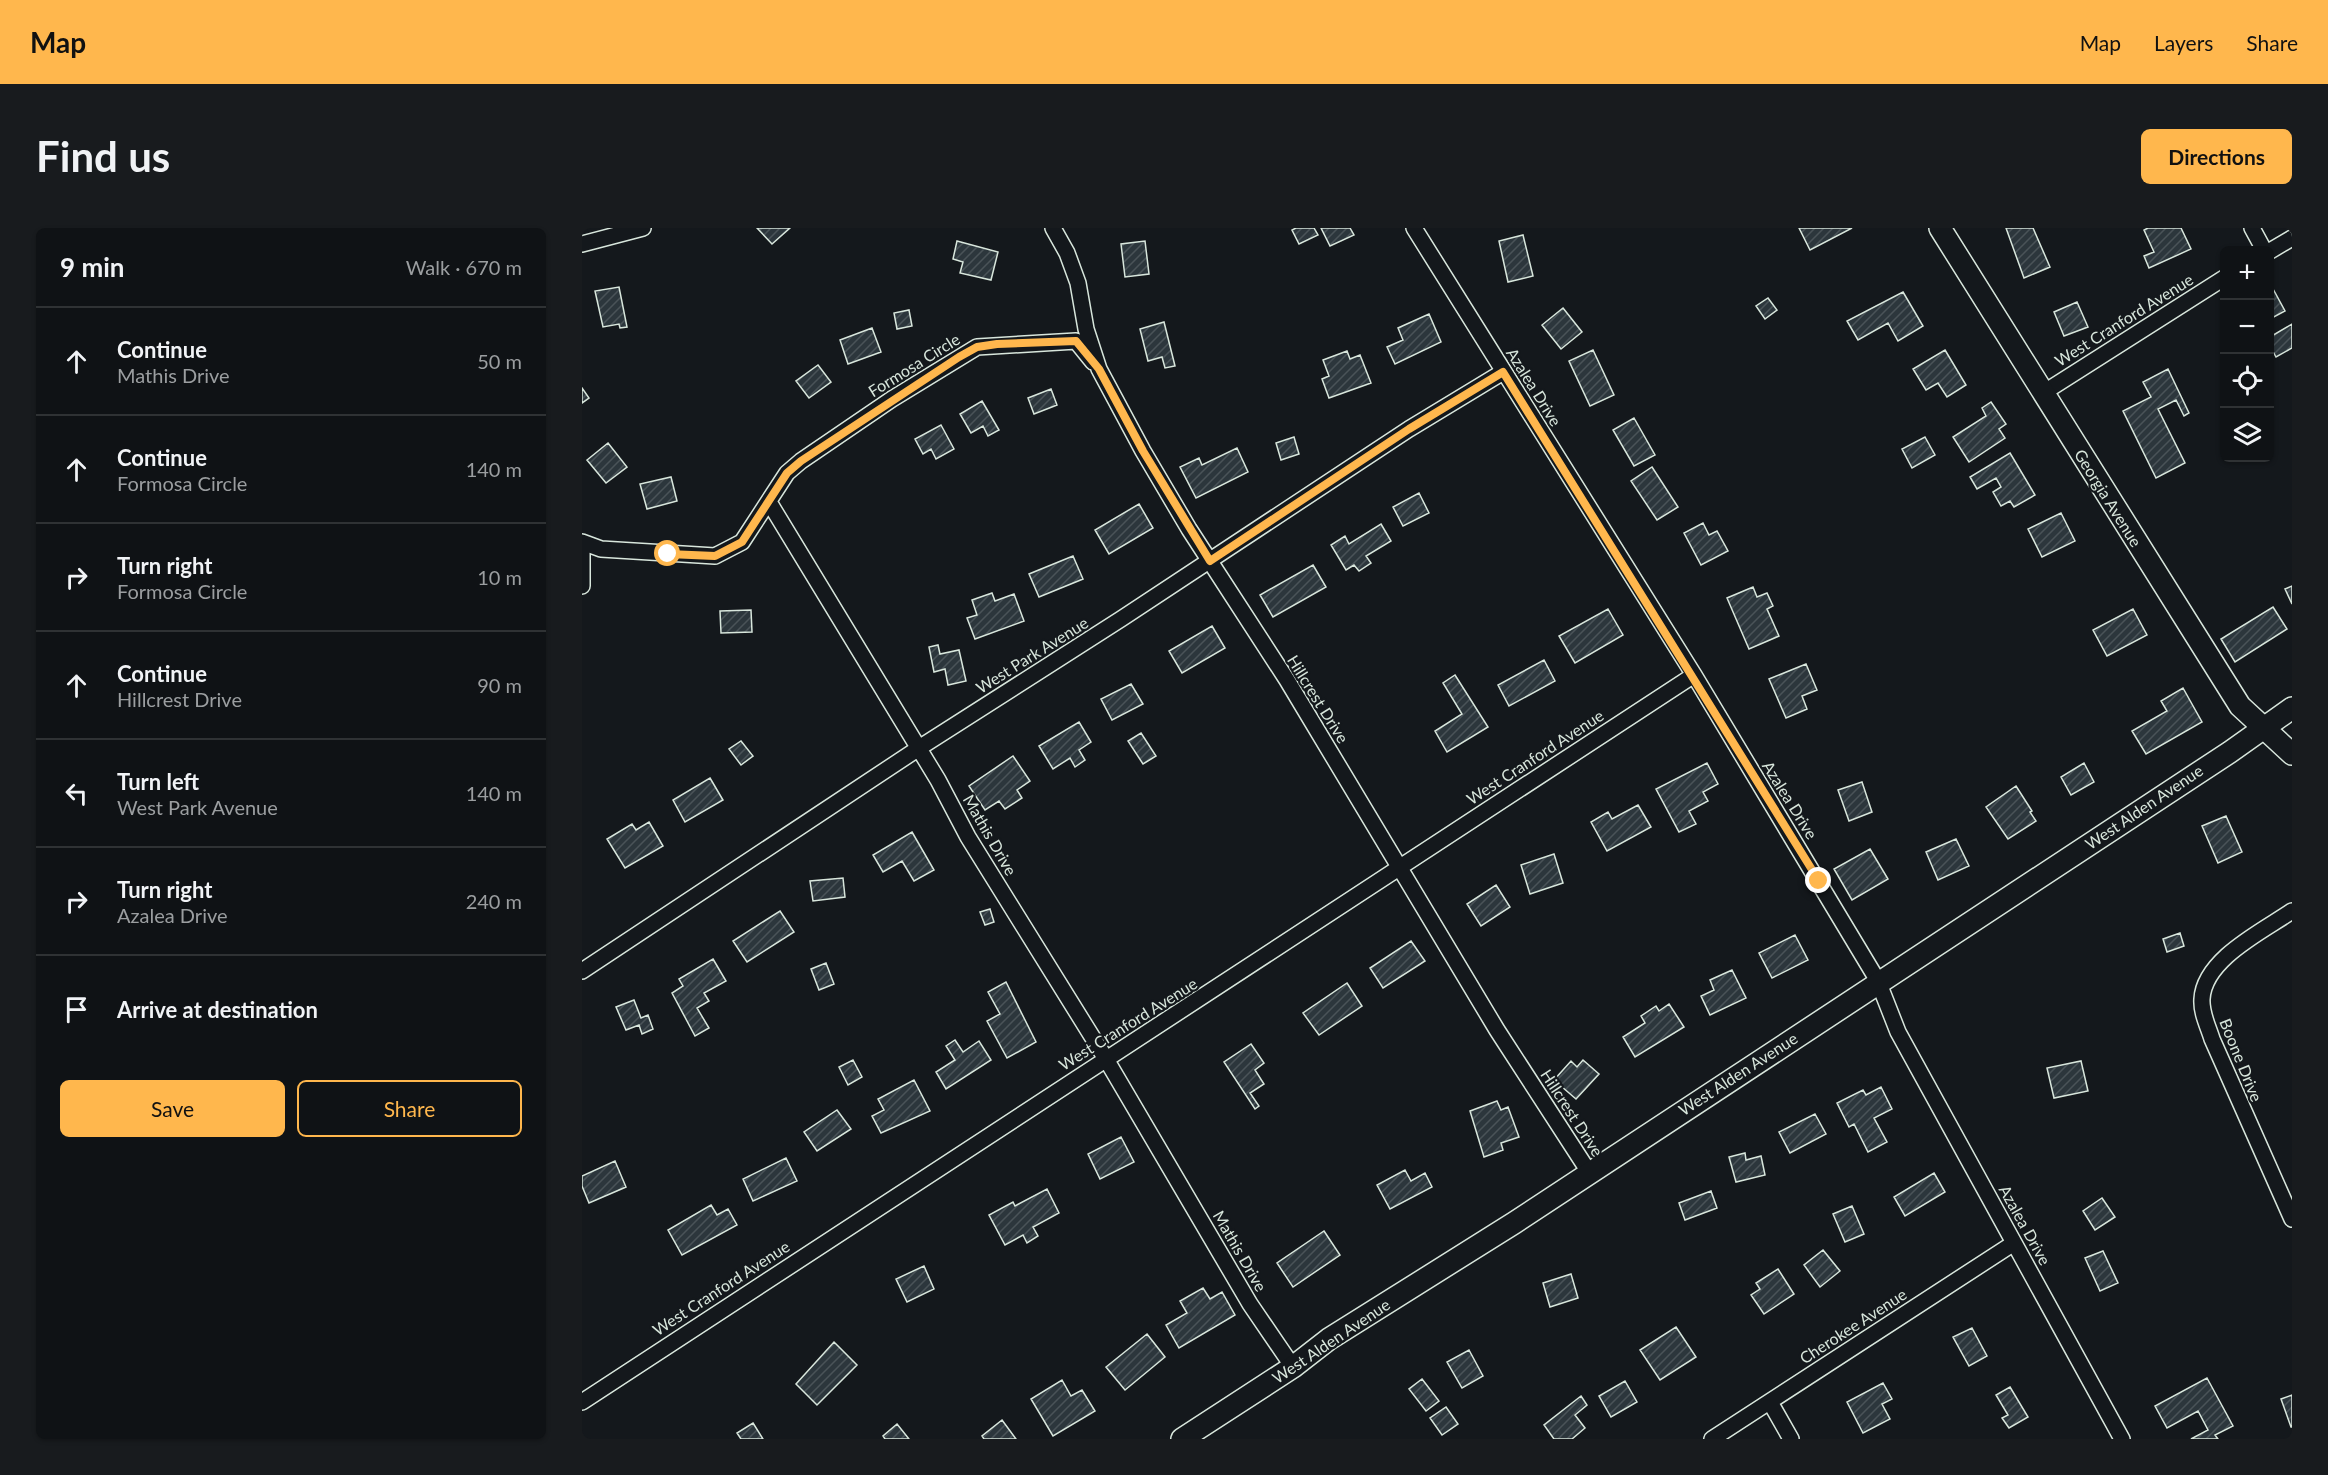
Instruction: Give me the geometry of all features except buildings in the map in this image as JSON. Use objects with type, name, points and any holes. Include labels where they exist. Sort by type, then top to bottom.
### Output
[{"type":"street","points":[[582,244],[643,228]]},
{"type":"street","name":"Hillcrest Drive","points":[[1053,228],[1068,253],[1078,284],[1086,329],[1099,369],[1143,451],[1210,561],[1287,680],[1398,868],[1589,1172]]},
{"type":"street","name":"Azalea Drive","points":[[1414,228],[1694,675],[1878,981],[1898,1032],[2122,1439]]},
{"type":"street","name":"Georgia Avenue","points":[[1940,228],[2240,706],[2292,754]]},
{"type":"street","points":[[2252,228],[2262,246]]},
{"type":"street","points":[[2274,249],[2292,238]]},
{"type":"street","name":"West Cranford Avenue","points":[[2043,393],[2220,281]]},
{"type":"street","name":"Formosa Circle","points":[[769,502],[787,473],[801,461],[892,399],[977,347],[1076,341],[1099,369]]},
{"type":"street","name":"West Park Avenue","points":[[582,971],[1409,429],[1503,372]]},
{"type":"street","points":[[582,586],[582,543],[601,549],[715,556],[742,542],[769,502]]},
{"type":"street","name":"Mathis Drive","points":[[769,502],[919,748],[968,837],[1106,1059],[1250,1304],[1293,1367]]},
{"type":"street","name":"West Cranford Avenue","points":[[582,1402],[1694,675]]},
{"type":"street","name":"West Alden Avenue","points":[[1182,1439],[1293,1367],[1329,1339],[1589,1172],[2292,708]]},
{"type":"street","name":"Boone Drive","points":[[2292,911],[2223,958],[2206,981],[2202,997],[2203,1011],[2212,1039],[2292,1219]]},
{"type":"street","name":"Cherokee Avenue","points":[[1712,1439],[2014,1243]]},
{"type":"street","points":[[1770,1402],[1791,1439]]},
{"type":"route","points":[[668,554],[715,556],[742,542],[787,473],[801,461],[892,399],[977,347],[1076,341],[1099,369],[1143,451],[1210,561],[1409,429],[1503,372],[1694,675],[1819,881]]}]
